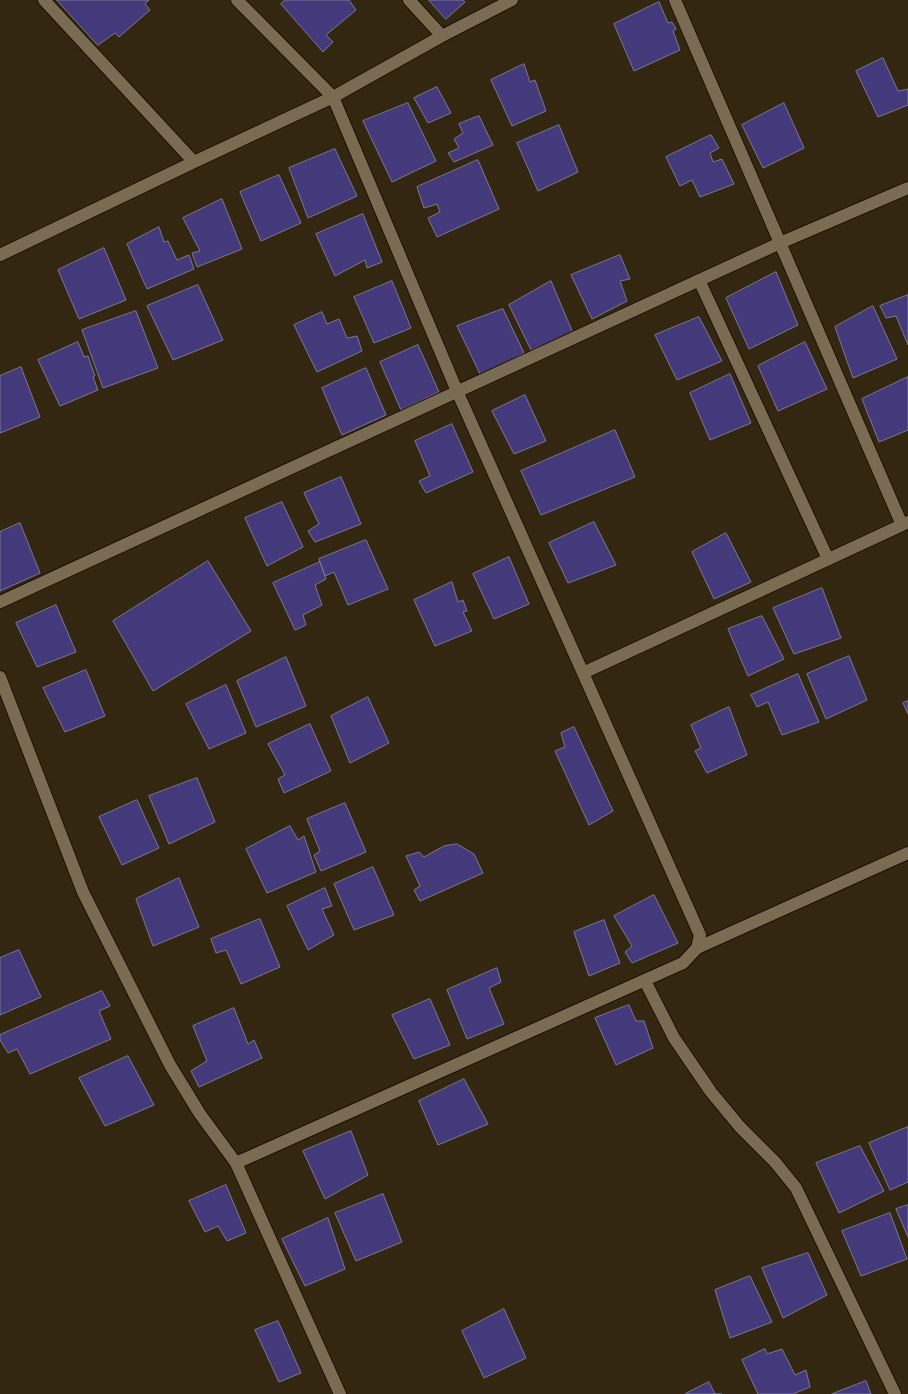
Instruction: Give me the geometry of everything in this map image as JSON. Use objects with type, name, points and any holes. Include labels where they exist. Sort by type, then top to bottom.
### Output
[{"type":"street","points":[[44,0],[194,162]]},
{"type":"street","points":[[237,0],[332,98],[457,391],[700,935],[697,948]]},
{"type":"street","points":[[409,0],[442,36]]},
{"type":"street","points":[[0,255],[332,98],[442,36],[512,0]]},
{"type":"street","points":[[583,673],[905,524],[780,243],[675,0]]},
{"type":"street","points":[[0,602],[780,243],[908,188]]},
{"type":"street","points":[[699,280],[828,559]]},
{"type":"street","points":[[0,677],[87,899],[170,1065],[200,1114],[236,1163],[340,1394]]},
{"type":"street","points":[[236,1163],[645,981],[683,963],[697,948],[908,853]]},
{"type":"street","points":[[645,981],[674,1038],[711,1092],[740,1127],[775,1162],[796,1188],[895,1394]]},
{"type":"building","points":[[57,0],[149,0],[145,4],[150,10],[119,37],[115,33],[98,45]]},
{"type":"building","points":[[285,0],[349,0],[356,10],[326,35],[333,42],[323,52],[281,4]]},
{"type":"building","points":[[429,0],[463,0],[465,2],[446,19]]},
{"type":"building","points":[[659,2],[668,23],[672,22],[676,29],[673,31],[680,50],[634,71],[614,24]]},
{"type":"building","points":[[883,58],[898,91],[908,89],[908,105],[878,117],[856,71]]},
{"type":"building","points":[[524,64],[530,82],[535,80],[546,111],[512,126],[491,80]]},
{"type":"building","points":[[437,87],[451,113],[428,123],[414,98]]},
{"type":"building","points":[[408,103],[436,161],[392,182],[363,121]]},
{"type":"building","points":[[784,103],[804,148],[763,168],[742,125]]},
{"type":"building","points":[[479,116],[493,145],[454,162],[448,153],[459,148],[454,139],[463,133],[459,124]]},
{"type":"building","points":[[559,125],[578,172],[538,191],[517,143]]},
{"type":"building","points":[[711,135],[719,148],[710,153],[713,162],[722,159],[734,184],[700,197],[692,180],[680,186],[666,157]]},
{"type":"building","points":[[335,149],[357,196],[308,218],[289,168]]},
{"type":"building","points":[[478,160],[499,209],[437,237],[428,218],[440,212],[437,204],[424,208],[417,187]]},
{"type":"building","points":[[279,175],[301,223],[261,241],[240,192]]},
{"type":"building","points":[[222,199],[242,249],[197,267],[192,253],[200,251],[183,218]]},
{"type":"building","points":[[363,214],[382,262],[367,268],[365,260],[335,276],[316,234]]},
{"type":"building","points":[[159,227],[164,242],[168,241],[177,260],[189,255],[194,269],[147,289],[127,244]]},
{"type":"building","points":[[104,248],[126,300],[79,319],[58,270]]},
{"type":"building","points":[[620,255],[630,279],[620,281],[627,301],[592,319],[571,275]]},
{"type":"building","points":[[776,272],[798,325],[749,349],[726,298]]},
{"type":"building","points":[[392,281],[411,328],[374,343],[354,297]]},
{"type":"building","points":[[551,281],[573,333],[531,350],[509,305]]},
{"type":"building","points":[[198,285],[223,340],[173,360],[147,306]]},
{"type":"building","points":[[908,295],[908,345],[896,316],[886,318],[880,306]]},
{"type":"building","points":[[873,306],[897,359],[853,378],[835,327]]},
{"type":"building","points":[[503,309],[524,353],[481,376],[457,326]]},
{"type":"building","points":[[136,311],[158,368],[103,388],[82,330]]},
{"type":"building","points":[[322,312],[327,324],[339,319],[347,338],[357,336],[362,351],[317,372],[294,325]]},
{"type":"building","points":[[699,317],[722,361],[677,380],[655,335]]},
{"type":"building","points":[[78,342],[84,357],[88,356],[98,390],[60,406],[38,360]]},
{"type":"building","points":[[805,342],[827,389],[778,411],[758,366]]},
{"type":"building","points":[[418,345],[439,392],[401,410],[380,362]]},
{"type":"building","points":[[21,367],[40,417],[0,433],[0,376]]},
{"type":"building","points":[[366,368],[386,415],[342,435],[322,388]]},
{"type":"building","points":[[730,374],[751,423],[710,440],[690,393]]},
{"type":"building","points":[[908,377],[908,430],[879,442],[862,399]]},
{"type":"building","points":[[525,395],[546,441],[514,454],[492,411]]},
{"type":"building","points":[[452,424],[473,472],[426,493],[419,481],[430,476],[415,441]]},
{"type":"building","points":[[615,430],[635,477],[541,515],[521,471]]},
{"type":"building","points":[[341,477],[361,524],[315,542],[308,531],[319,524],[304,493]]},
{"type":"building","points":[[282,502],[303,547],[267,566],[245,518]]},
{"type":"building","points":[[594,522],[616,565],[568,583],[549,543]]},
{"type":"building","points":[[20,523],[40,573],[0,591],[0,532]]},
{"type":"building","points":[[726,533],[751,582],[714,599],[692,552]]},
{"type":"building","points":[[366,540],[388,589],[348,605],[334,572],[325,576],[319,559]]},
{"type":"building","points":[[509,557],[529,604],[494,619],[473,574]]},
{"type":"building","points":[[208,561],[251,631],[153,691],[113,621]]},
{"type":"building","points":[[320,562],[326,579],[315,585],[322,605],[303,615],[306,625],[295,630],[273,583]]},
{"type":"building","points":[[452,582],[458,602],[463,600],[467,611],[463,612],[472,631],[435,646],[414,600]]},
{"type":"building","points":[[822,588],[841,638],[794,654],[773,608]]},
{"type":"building","points":[[56,605],[76,652],[37,667],[16,623]]},
{"type":"building","points":[[762,616],[784,659],[748,676],[728,629]]},
{"type":"building","points":[[849,656],[867,700],[826,719],[807,674]]},
{"type":"building","points":[[286,657],[306,706],[256,727],[237,681]]},
{"type":"building","points":[[86,670],[105,716],[65,732],[43,688]]},
{"type":"building","points":[[798,674],[819,722],[782,735],[768,702],[757,707],[751,695]]},
{"type":"building","points":[[226,685],[246,733],[209,749],[186,704]]},
{"type":"building","points":[[368,697],[389,743],[350,763],[331,716]]},
{"type":"building","points":[[908,701],[908,714],[903,703]]},
{"type":"building","points":[[729,707],[747,755],[707,773],[695,751],[701,748],[691,725]]},
{"type":"building","points":[[310,724],[331,771],[284,793],[278,779],[285,775],[268,744]]},
{"type":"building","points":[[574,727],[613,811],[589,825],[555,751],[565,747],[561,733]]},
{"type":"building","points":[[197,778],[215,822],[169,844],[149,796]]},
{"type":"building","points":[[137,800],[159,848],[122,865],[99,817]]},
{"type":"building","points":[[345,803],[366,852],[321,871],[314,855],[320,851],[307,819]]},
{"type":"building","points":[[290,826],[298,840],[304,836],[316,872],[267,893],[246,849]]},
{"type":"building","points":[[457,844],[474,854],[483,873],[420,901],[414,890],[420,886],[406,856],[419,852],[424,857],[444,846]]},
{"type":"building","points":[[373,867],[394,915],[354,930],[334,884]]},
{"type":"building","points":[[179,878],[199,927],[153,946],[136,899]]},
{"type":"building","points":[[325,888],[332,906],[322,909],[334,935],[308,950],[287,906]]},
{"type":"building","points":[[654,895],[678,943],[632,963],[625,952],[632,946],[614,916]]},
{"type":"building","points":[[260,919],[280,967],[241,984],[226,950],[216,953],[211,939]]},
{"type":"building","points":[[604,920],[620,963],[589,976],[574,932]]},
{"type":"building","points":[[19,950],[41,997],[0,1015],[0,958]]},
{"type":"building","points":[[497,968],[501,982],[489,988],[504,1024],[467,1039],[447,990]]},
{"type":"building","points":[[102,991],[110,1006],[99,1011],[111,1039],[30,1074],[17,1049],[8,1053],[0,1040],[0,1035]]},
{"type":"building","points":[[430,999],[450,1045],[414,1059],[392,1015]]},
{"type":"building","points":[[629,1005],[636,1021],[644,1021],[653,1048],[616,1065],[595,1018]]},
{"type":"building","points":[[234,1008],[248,1044],[254,1040],[262,1058],[199,1087],[191,1071],[207,1061],[193,1026]]},
{"type":"building","points":[[128,1056],[154,1105],[105,1126],[79,1078]]},
{"type":"building","points":[[464,1079],[488,1124],[438,1145],[419,1101]]},
{"type":"building","points":[[908,1127],[908,1182],[890,1190],[869,1143]]},
{"type":"building","points":[[351,1131],[368,1175],[325,1199],[303,1151]]},
{"type":"building","points":[[860,1146],[884,1191],[839,1213],[816,1163]]},
{"type":"building","points":[[226,1185],[246,1233],[227,1241],[218,1226],[205,1232],[189,1201]]},
{"type":"building","points":[[383,1194],[402,1242],[356,1261],[335,1213]]},
{"type":"building","points":[[908,1205],[908,1237],[896,1209]]},
{"type":"building","points":[[890,1213],[907,1259],[861,1276],[842,1231]]},
{"type":"building","points":[[328,1218],[345,1269],[305,1286],[282,1239]]},
{"type":"building","points":[[808,1253],[827,1295],[783,1318],[762,1268]]},
{"type":"building","points":[[750,1276],[772,1322],[730,1338],[715,1290]]},
{"type":"building","points":[[504,1309],[526,1358],[484,1378],[462,1331]]},
{"type":"building","points":[[278,1321],[301,1373],[279,1382],[255,1330]]},
{"type":"building","points":[[765,1349],[767,1354],[782,1349],[795,1375],[806,1370],[810,1387],[793,1394],[758,1394],[742,1360]]},
{"type":"building","points":[[866,1381],[871,1394],[832,1394]]},
{"type":"building","points":[[709,1382],[715,1394],[685,1394]]}]
